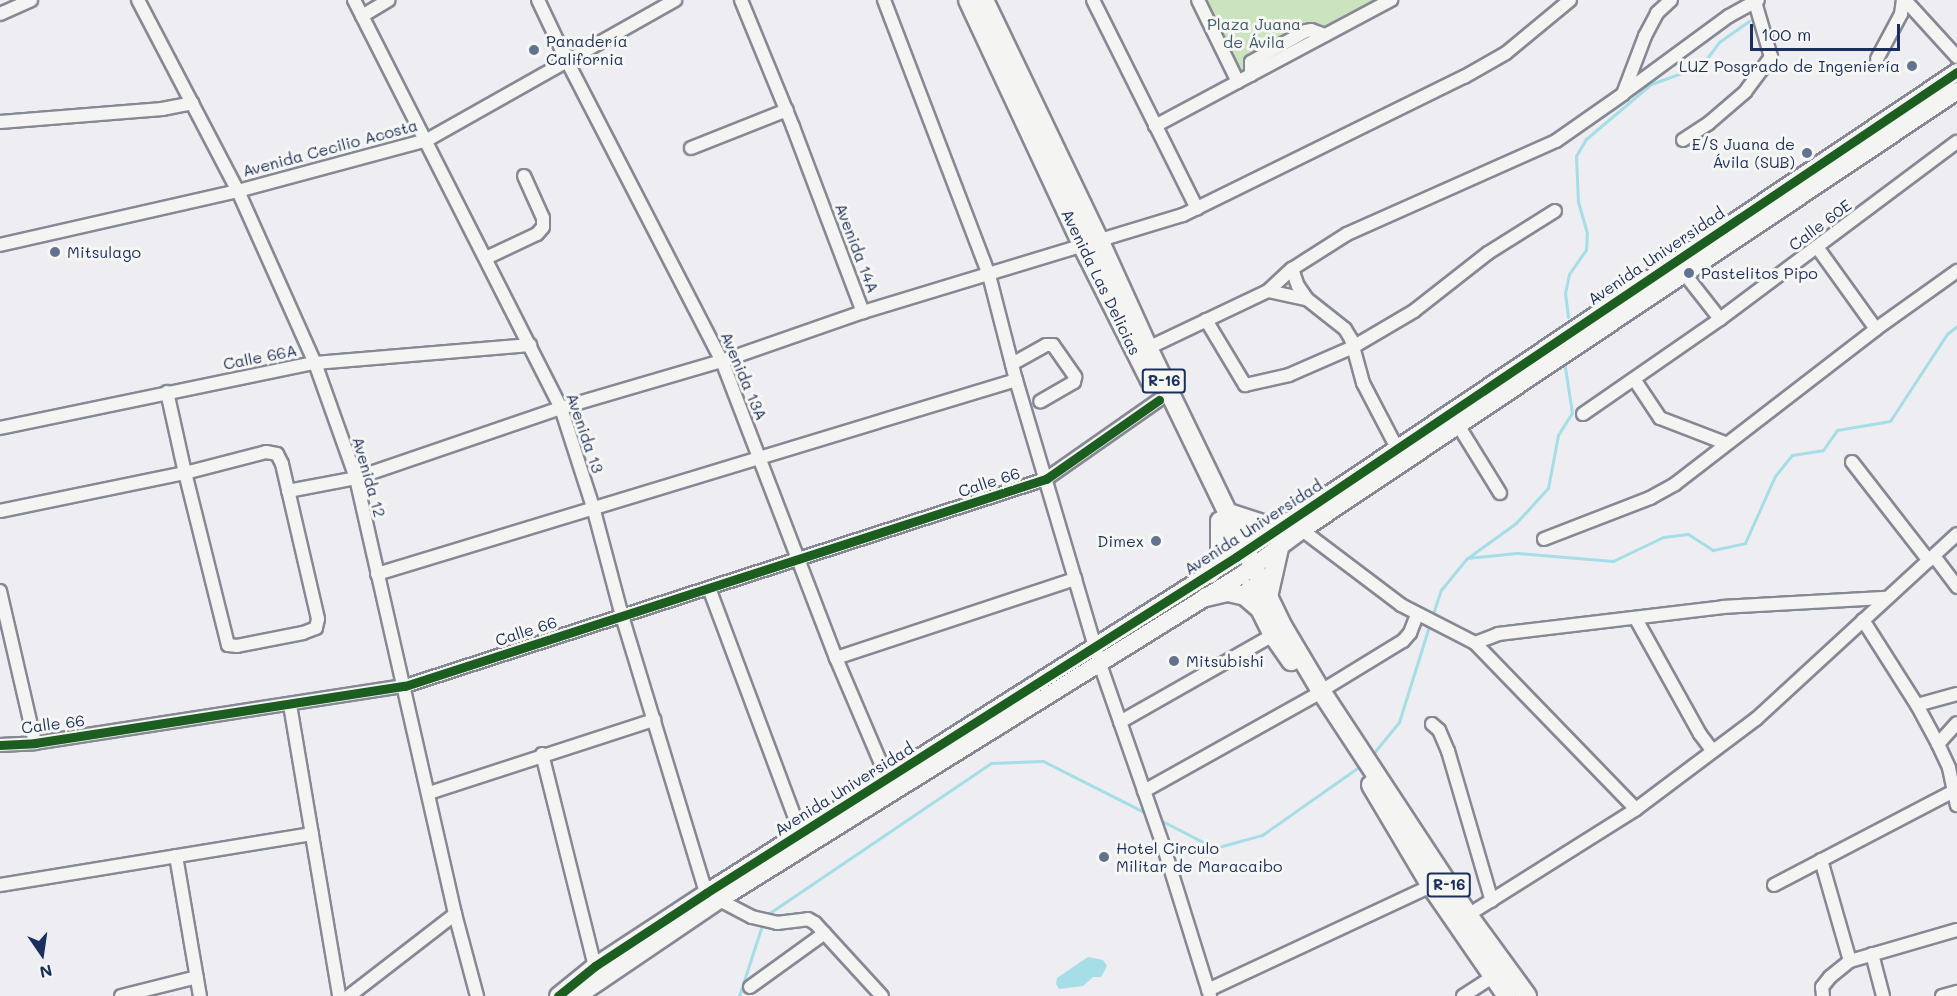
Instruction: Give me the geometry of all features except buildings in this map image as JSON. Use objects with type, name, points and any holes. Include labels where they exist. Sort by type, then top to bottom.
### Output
[{"type":"main road","name":"Avenida Las Delicias","points":[[968,0],[1091,244],[1159,400],[1224,517],[1264,603],[1273,636],[1317,693],[1371,775]]},
{"type":"main road","name":"R-16","points":[[984,0],[1091,244],[1148,348],[1224,517]]},
{"type":"main road","points":[[1210,574],[1220,555],[1224,517],[1265,525],[1296,526]]},
{"type":"main road","points":[[1206,597],[1228,592],[1264,603],[1279,548]]},
{"type":"main road","name":"R-16","points":[[1264,603],[1317,693]]},
{"type":"main road","name":"R-16","points":[[1371,775],[1431,886],[1507,996]]},
{"type":"main road","name":"R-16","points":[[1371,775],[1527,996]]},
{"type":"street","points":[[0,14],[31,0]]},
{"type":"street","name":"Avenida 12","points":[[138,0],[238,191],[315,363],[356,478],[455,914],[477,996]]},
{"type":"street","name":"Avenida 13","points":[[354,0],[561,408],[593,507],[622,616],[654,720],[712,896]]},
{"type":"street","points":[[362,16],[389,0]]},
{"type":"street","name":"Avenida 13A","points":[[538,0],[566,59],[722,361],[800,559],[836,658],[888,780]]},
{"type":"street","name":"Avenida Cecilio Acosta","points":[[0,244],[238,191],[427,140],[566,59],[675,0]]},
{"type":"street","name":"Avenida 14A","points":[[741,0],[786,110],[863,312],[1091,244],[1197,209],[1464,77],[1506,53],[1570,0]]},
{"type":"street","points":[[884,0],[989,275],[1016,380],[1098,656],[1154,820],[1209,993],[1431,886]]},
{"type":"street","points":[[1093,0],[1197,209]]},
{"type":"street","points":[[1198,0],[1238,82]]},
{"type":"street","points":[[1155,126],[1392,0]]},
{"type":"street","points":[[1623,93],[1649,28],[1657,13],[1671,0]]},
{"type":"street","points":[[1904,0],[1957,57]]},
{"type":"street","points":[[1877,59],[1901,14],[1904,0]]},
{"type":"street","points":[[1148,348],[1268,291],[1292,269],[1347,234],[1556,141],[1730,15],[1757,1],[1771,57],[1744,92],[1709,123],[1683,140]]},
{"type":"street","name":"Avenida Universidad","points":[[578,996],[712,896],[801,834],[1098,656],[1206,597],[1244,562],[1296,526],[1458,425],[1957,72]]},
{"type":"street","name":"Avenida Universidad","points":[[558,996],[595,966],[1098,656],[1210,574],[1279,548],[1296,526],[1397,448],[1957,91]]},
{"type":"street","points":[[0,122],[162,109],[192,103]]},
{"type":"street","points":[[691,148],[786,110]]},
{"type":"street","name":"Calle 60E","points":[[1583,414],[1720,319],[1957,142]]},
{"type":"street","points":[[486,258],[537,234],[543,227],[543,218],[524,176]]},
{"type":"street","points":[[1206,320],[1241,380],[1248,386],[1289,375],[1353,347],[1414,310],[1488,253],[1555,212]]},
{"type":"street","points":[[1817,247],[1876,329]]},
{"type":"street","points":[[1680,267],[1720,319]]},
{"type":"street","points":[[1292,269],[1298,286],[1307,299],[1345,329],[1364,383],[1397,448]]},
{"type":"street","points":[[1544,539],[1650,498],[1675,484],[1725,443],[1957,271]]},
{"type":"street","points":[[1268,291],[1307,299]]},
{"type":"street","points":[[288,491],[356,478],[561,408],[722,361],[863,312]]},
{"type":"street","name":"Calle 66A","points":[[0,428],[315,363],[530,345]]},
{"type":"street","points":[[1012,364],[1046,345],[1053,345],[1075,377],[1074,382],[1040,402]]},
{"type":"street","points":[[1634,379],[1660,418],[1725,443]]},
{"type":"street","points":[[377,574],[1016,380]]},
{"type":"street","points":[[0,511],[185,473],[266,452],[277,454],[318,619],[316,628],[303,633],[248,644],[228,645],[185,473],[167,392]]},
{"type":"street","name":"Calle 66","points":[[0,746],[35,743],[405,686],[1046,479],[1159,400]]},
{"type":"street","points":[[1458,425],[1500,494]]},
{"type":"street","points":[[1852,462],[1957,587]]},
{"type":"street","points":[[1296,526],[1376,588],[1426,619],[1475,643],[1635,809]]},
{"type":"street","points":[[1468,915],[1635,809],[1764,712],[1957,534]]},
{"type":"street","points":[[836,658],[1075,579]]},
{"type":"street","points":[[709,588],[801,834]]},
{"type":"street","points":[[0,591],[35,743]]},
{"type":"street","points":[[1475,643],[1498,634],[1723,607],[1887,598]]},
{"type":"street","points":[[1144,793],[1403,641],[1426,619]]},
{"type":"street","points":[[1636,619],[1700,734],[1713,751]]},
{"type":"street","points":[[1863,620],[1917,705],[1938,744],[1949,768],[1957,805]]},
{"type":"street","points":[[1120,722],[1273,636]]},
{"type":"street","points":[[1917,705],[1957,694]]},
{"type":"street","points":[[290,705],[339,996]]},
{"type":"street","points":[[429,793],[542,754],[654,720]]},
{"type":"street","points":[[1938,744],[1957,723]]},
{"type":"street","points":[[1432,724],[1439,730],[1448,752],[1492,901]]},
{"type":"street","points":[[542,754],[595,966]]},
{"type":"street","points":[[1774,885],[1954,790]]},
{"type":"street","points":[[0,885],[312,834]]},
{"type":"street","points":[[176,856],[201,996]]},
{"type":"street","points":[[1821,860],[1851,961]]},
{"type":"street","points":[[712,896],[757,918],[777,923],[808,919],[825,933],[879,995]]},
{"type":"street","points":[[349,996],[455,914]]},
{"type":"street","points":[[1823,996],[1822,987],[1830,977],[1851,961],[1957,930]]},
{"type":"street","points":[[750,987],[825,933]]},
{"type":"street","points":[[1872,954],[1883,996]]},
{"type":"street","points":[[121,996],[197,977]]},
{"type":"street","points":[[1463,996],[1492,977]]},
{"type":"street","points":[[1943,996],[1957,992]]},
{"type":"green space","name":"Plaza Juana de Ávila","points":[[1200,0],[1387,0],[1239,79]]},
{"type":"water","points":[[1088,957],[1103,960],[1107,966],[1101,977],[1093,977],[1083,986],[1059,989],[1056,984],[1057,978]]},
{"type":"waterway","points":[[1568,317],[1565,293],[1569,274],[1586,250],[1587,233],[1578,202],[1576,156],[1586,139],[1651,84],[1701,66],[1719,42],[1749,21]]},
{"type":"waterway","points":[[1432,617],[1441,590],[1467,558],[1517,553],[1613,561],[1663,537],[1688,534],[1713,550],[1745,543],[1775,476],[1792,455],[1823,450],[1837,430],[1890,421],[1947,334],[1957,326]]},
{"type":"waterway","points":[[1469,557],[1516,523],[1548,488],[1558,435],[1572,413],[1565,367]]},
{"type":"waterway","points":[[1372,755],[1399,722],[1430,623]]},
{"type":"waterway","points":[[765,916],[991,763],[1043,761],[1146,813]]},
{"type":"waterway","points":[[1158,819],[1215,848],[1262,835],[1363,764]]},
{"type":"waterway","points":[[739,996],[763,922]]},
{"type":"cycle path","points":[[558,996],[595,966],[706,893],[1236,557],[1957,72]]},
{"type":"cycle path","points":[[0,745],[35,743],[405,686],[1046,479],[1159,400]]},
{"type":"place","name":"Panadería California","points":[[534,50]]},
{"type":"place","name":"LUZ Posgrado de Ingeniería","points":[[1912,66]]},
{"type":"place","name":"E/S Juana de Ávila (SUB)","points":[[1807,153]]},
{"type":"place","name":"Mitsulago","points":[[55,252]]},
{"type":"place","name":"Pastelitos Pipo","points":[[1689,273]]},
{"type":"place","name":"Dimex","points":[[1156,541]]},
{"type":"place","name":"Mitsubishi","points":[[1174,661]]},
{"type":"place","name":"Hotel Circulo Militar de Maracaibo","points":[[1104,857]]}]
